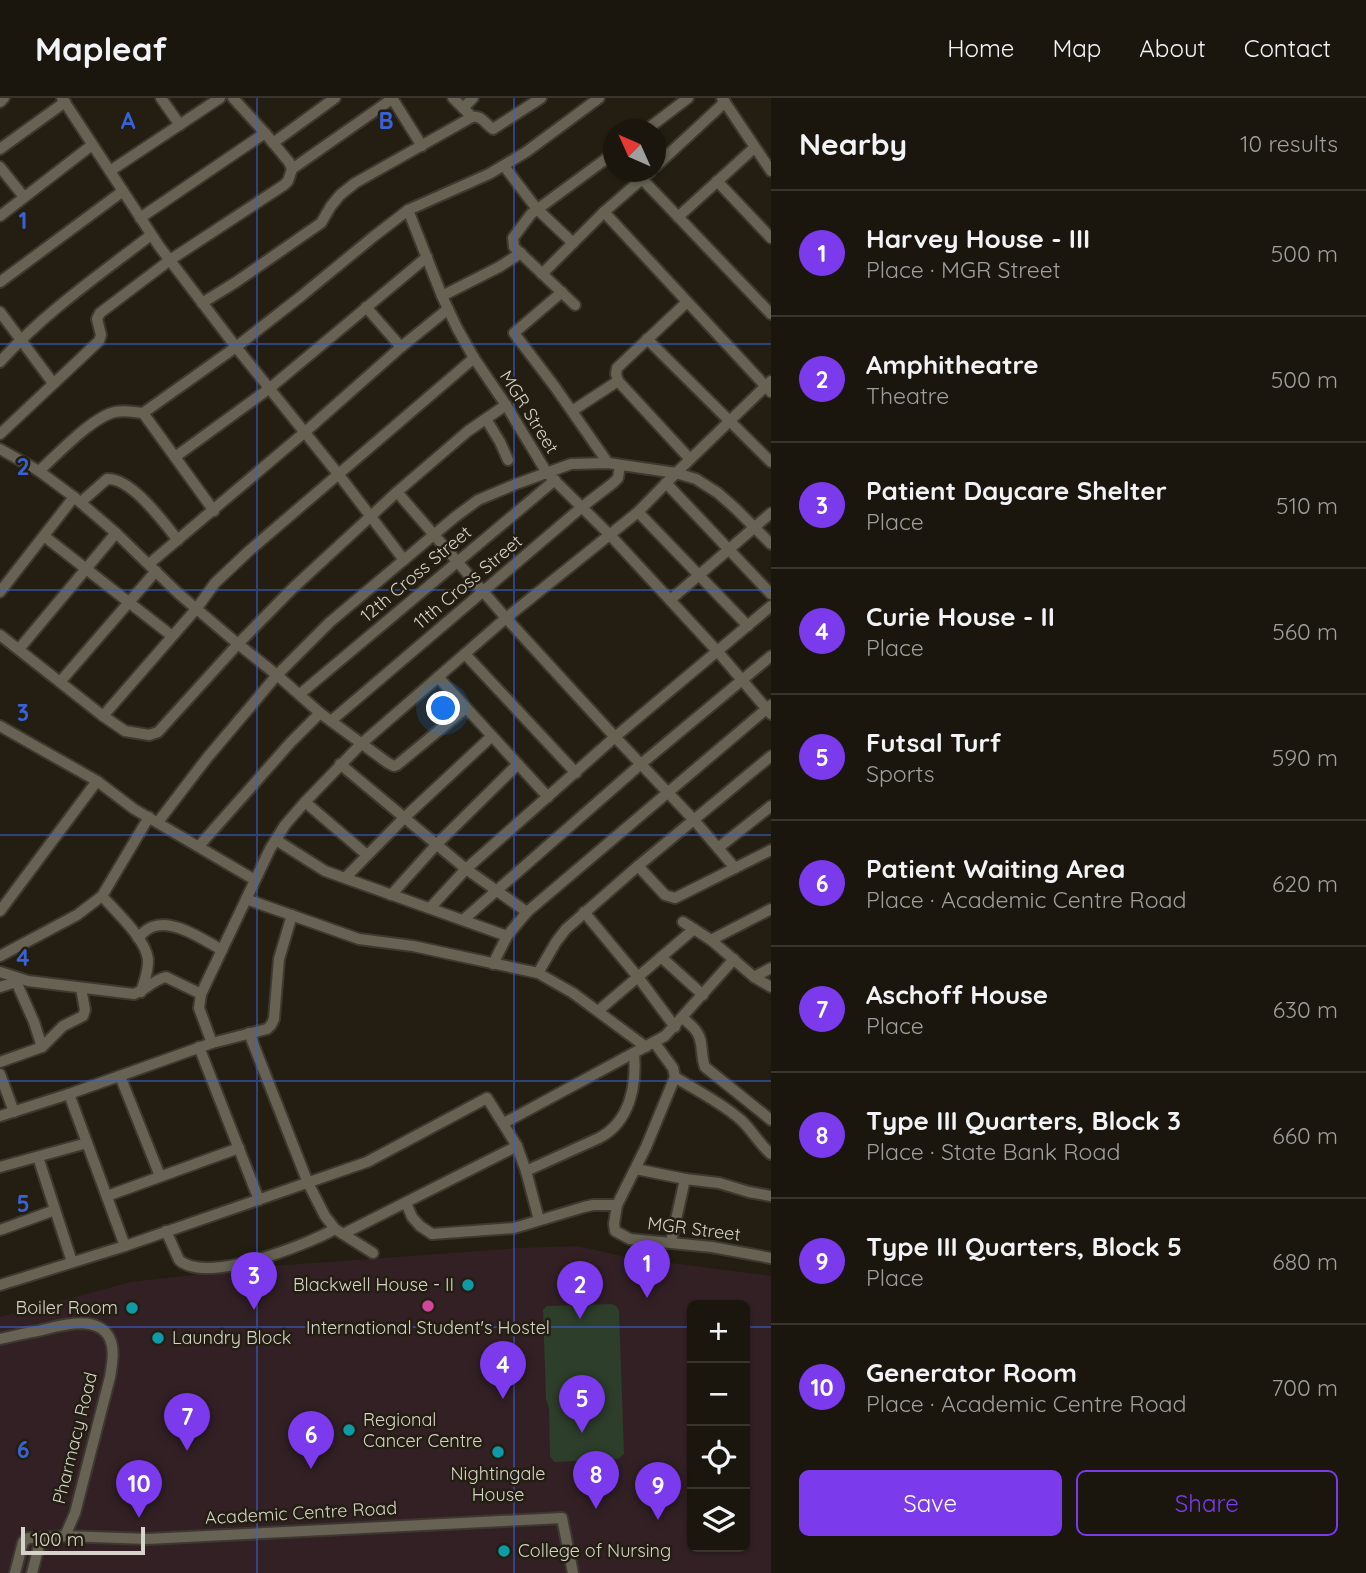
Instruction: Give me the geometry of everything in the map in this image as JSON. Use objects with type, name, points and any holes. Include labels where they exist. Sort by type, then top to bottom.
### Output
[{"type":"street","points":[[0,102],[4,98]]},
{"type":"street","points":[[161,98],[180,125]]},
{"type":"street","points":[[110,171],[220,98]]},
{"type":"street","points":[[273,143],[335,98]]},
{"type":"street","points":[[0,434],[99,341],[101,335],[97,319],[100,313],[170,260],[284,185],[292,169],[392,98],[422,146]]},
{"type":"street","points":[[453,98],[472,117]]},
{"type":"street","points":[[463,108],[473,98]]},
{"type":"street","points":[[202,303],[321,223],[335,200],[355,183],[472,117],[482,118],[493,129],[541,98]]},
{"type":"street","points":[[39,471],[85,429],[112,412],[143,413],[236,347],[408,211],[504,166],[599,98]]},
{"type":"street","points":[[660,119],[688,98]]},
{"type":"street","points":[[0,149],[64,100],[151,235],[404,560]]},
{"type":"street","points":[[239,100],[292,169]]},
{"type":"street","points":[[666,156],[723,100],[771,171]]},
{"type":"street","points":[[141,218],[265,133]]},
{"type":"street","points":[[0,216],[92,145]]},
{"type":"street","points":[[678,217],[754,148]]},
{"type":"street","points":[[575,305],[514,247],[513,238],[531,214],[603,161]]},
{"type":"street","points":[[504,166],[537,209],[573,243]]},
{"type":"street","points":[[0,167],[24,197]]},
{"type":"street","points":[[717,181],[771,238]]},
{"type":"street","points":[[542,274],[638,182]]},
{"type":"street","points":[[651,182],[678,217],[771,314]]},
{"type":"street","points":[[0,282],[123,191]]},
{"type":"street","name":"MGR Street","points":[[408,211],[442,296],[474,358],[551,476],[571,464],[608,463],[676,473],[696,479],[736,509],[771,544]]},
{"type":"street","points":[[212,1042],[199,1007],[201,994],[285,825],[360,744],[506,618],[638,512],[690,459],[769,387],[604,212]]},
{"type":"street","points":[[0,362],[44,318],[151,235]]},
{"type":"street","points":[[442,296],[521,253]]},
{"type":"street","points":[[175,457],[270,388],[427,257]]},
{"type":"street","points":[[562,292],[514,333],[608,463]]},
{"type":"street","points":[[687,302],[617,368],[616,374],[618,382],[690,459]]},
{"type":"street","points":[[366,307],[401,347]]},
{"type":"street","points":[[60,682],[178,540],[448,309]]},
{"type":"street","points":[[0,312],[53,383]]},
{"type":"street","points":[[647,339],[771,462]]},
{"type":"street","points":[[103,716],[197,608],[215,583],[474,358]]},
{"type":"street","points":[[572,411],[618,382]]},
{"type":"street","points":[[0,635],[125,731],[149,735],[158,732],[293,587],[468,431],[506,405]]},
{"type":"street","points":[[143,413],[214,511]]},
{"type":"street","points":[[486,419],[508,460]]},
{"type":"street","points":[[0,449],[39,471],[78,500],[179,594],[238,644],[320,713],[394,766],[466,708]]},
{"type":"street","name":"11th Cross Street","points":[[331,721],[613,483],[618,478],[620,465]]},
{"type":"street","points":[[0,956],[77,915],[102,896],[153,820],[277,675],[330,622],[433,534],[478,500],[551,476],[610,535],[770,709],[527,912],[506,936],[493,964]]},
{"type":"street","name":"12th Cross Street","points":[[300,694],[458,562],[551,476]]},
{"type":"street","points":[[0,592],[44,536],[78,500],[107,480],[117,480],[131,488],[178,540]]},
{"type":"street","points":[[667,483],[771,594]]},
{"type":"street","points":[[397,492],[506,618],[669,792],[735,868]]},
{"type":"street","points":[[638,512],[748,626]]},
{"type":"street","points":[[670,600],[771,513]]},
{"type":"street","points":[[19,649],[116,533]]},
{"type":"street","points":[[44,536],[172,636]]},
{"type":"street","points":[[430,908],[466,869],[615,737],[771,606]]},
{"type":"street","points":[[465,654],[576,773]]},
{"type":"street","points":[[463,920],[771,656]]},
{"type":"street","points":[[438,677],[548,797]]},
{"type":"street","points":[[199,846],[320,713]]},
{"type":"street","points":[[2,731],[97,781],[134,809],[256,880]]},
{"type":"street","points":[[345,878],[405,817],[492,736]]},
{"type":"street","points":[[538,973],[561,935],[584,912],[771,756]]},
{"type":"street","points":[[340,764],[466,869],[527,912]]},
{"type":"street","points":[[391,895],[437,844],[518,764]]},
{"type":"street","points":[[0,911],[97,781]]},
{"type":"street","points":[[305,802],[367,855]]},
{"type":"street","points":[[718,848],[771,806]]},
{"type":"street","points":[[276,841],[325,870],[506,936]]},
{"type":"street","points":[[638,866],[665,895],[675,898],[771,850]]},
{"type":"street","points":[[102,896],[138,937],[147,954],[147,972],[141,992]]},
{"type":"street","points":[[246,900],[359,939],[413,946],[538,973],[650,1044],[673,1068],[673,1085],[617,1205],[593,1205],[514,1228],[432,1234],[412,1217],[406,1203]]},
{"type":"street","points":[[711,940],[771,909]]},
{"type":"street","points":[[584,912],[679,1022],[696,1031],[700,1038],[701,1058],[705,1067],[771,1120]]},
{"type":"street","points":[[0,1116],[212,1042],[263,1031],[274,1019],[279,958],[292,915]]},
{"type":"street","points":[[684,922],[771,987]]},
{"type":"street","points":[[138,937],[152,926],[162,924],[176,927],[222,950]]},
{"type":"street","points":[[598,1011],[694,929]]},
{"type":"street","points":[[661,957],[703,995]]},
{"type":"street","points":[[504,1123],[665,1036],[734,959]]},
{"type":"street","points":[[754,976],[771,968]]},
{"type":"street","points":[[0,972],[15,979],[134,994],[166,977],[201,994]]},
{"type":"street","points":[[0,986],[15,979]]},
{"type":"street","points":[[15,979],[42,1047]]},
{"type":"street","points":[[0,1062],[42,1047],[67,1023],[83,1017],[85,1010],[81,988]]},
{"type":"street","points":[[249,1033],[309,1183],[325,1216],[339,1231],[373,1253]]},
{"type":"street","points":[[199,1047],[259,1200]]},
{"type":"street","points":[[526,1171],[599,1138],[614,1128],[624,1114],[633,1091],[636,1071],[634,1053]]},
{"type":"street","points":[[0,1074],[14,1112]]},
{"type":"street","points":[[120,1076],[160,1176]]},
{"type":"street","points":[[675,1077],[733,1113],[771,1154]]},
{"type":"street","points":[[69,1094],[125,1245]]},
{"type":"street","points":[[0,1285],[259,1200],[367,1161],[487,1098],[517,1146],[539,1220]]},
{"type":"street","points":[[0,1167],[87,1143]]},
{"type":"street","points":[[166,1231],[179,1260],[192,1267],[204,1269],[246,1263],[339,1231],[406,1203],[517,1146]]},
{"type":"street","points":[[107,1196],[239,1148]]},
{"type":"street","points":[[38,1157],[72,1262]]},
{"type":"street","points":[[636,1168],[685,1179],[719,1183],[771,1196]]},
{"type":"street","points":[[671,1242],[685,1179]]},
{"type":"street","name":"MGR Street","points":[[617,1205],[615,1231],[630,1239],[712,1247],[771,1258]]},
{"type":"street","points":[[0,1230],[55,1210]]},
{"type":"street","name":"Pharmacy Road","points":[[0,1339],[79,1323],[96,1326],[104,1331],[110,1340],[113,1359],[103,1406],[75,1513],[65,1536]]},
{"type":"street","name":"Academic Centre Road","points":[[41,1538],[65,1536],[147,1539],[562,1518],[573,1573]]},
{"type":"street","points":[[15,1573],[24,1541],[28,1538],[41,1538],[32,1573]]},
{"type":"shaded area","points":[[577,1246],[626,1257],[771,1276],[771,1573],[0,1573],[0,1317],[131,1282],[272,1266]]},
{"type":"green space","points":[[612,1304],[619,1310],[624,1454],[618,1459],[554,1462],[550,1456],[543,1310],[547,1306]]},
{"type":"place","name":"Blackwell House - II","points":[[468,1285]]},
{"type":"place","name":"Harvey House - III","points":[[647,1298]]},
{"type":"place","name":"International Student's Hostel","points":[[428,1306]]},
{"type":"place","name":"Boiler Room","points":[[132,1308]]},
{"type":"place","name":"Patient Daycare Shelter","points":[[254,1310]]},
{"type":"place","name":"Amphitheatre","points":[[580,1319]]},
{"type":"place","name":"Laundry Block","points":[[158,1338]]},
{"type":"place","name":"Curie House - II","points":[[503,1399]]},
{"type":"place","name":"Regional Cancer Centre","points":[[349,1430]]},
{"type":"place","name":"Futsal Turf","points":[[582,1433]]},
{"type":"place","name":"Aschoff House","points":[[187,1451]]},
{"type":"place","name":"Nightingale House","points":[[498,1452]]},
{"type":"place","name":"Patient Waiting Area","points":[[311,1469]]},
{"type":"place","name":"Type III Quarters, Block 3","points":[[596,1509]]},
{"type":"place","name":"Generator Room","points":[[139,1518]]},
{"type":"place","name":"Type III Quarters, Block 5","points":[[658,1520]]},
{"type":"place","name":"College of Nursing","points":[[504,1551]]}]
